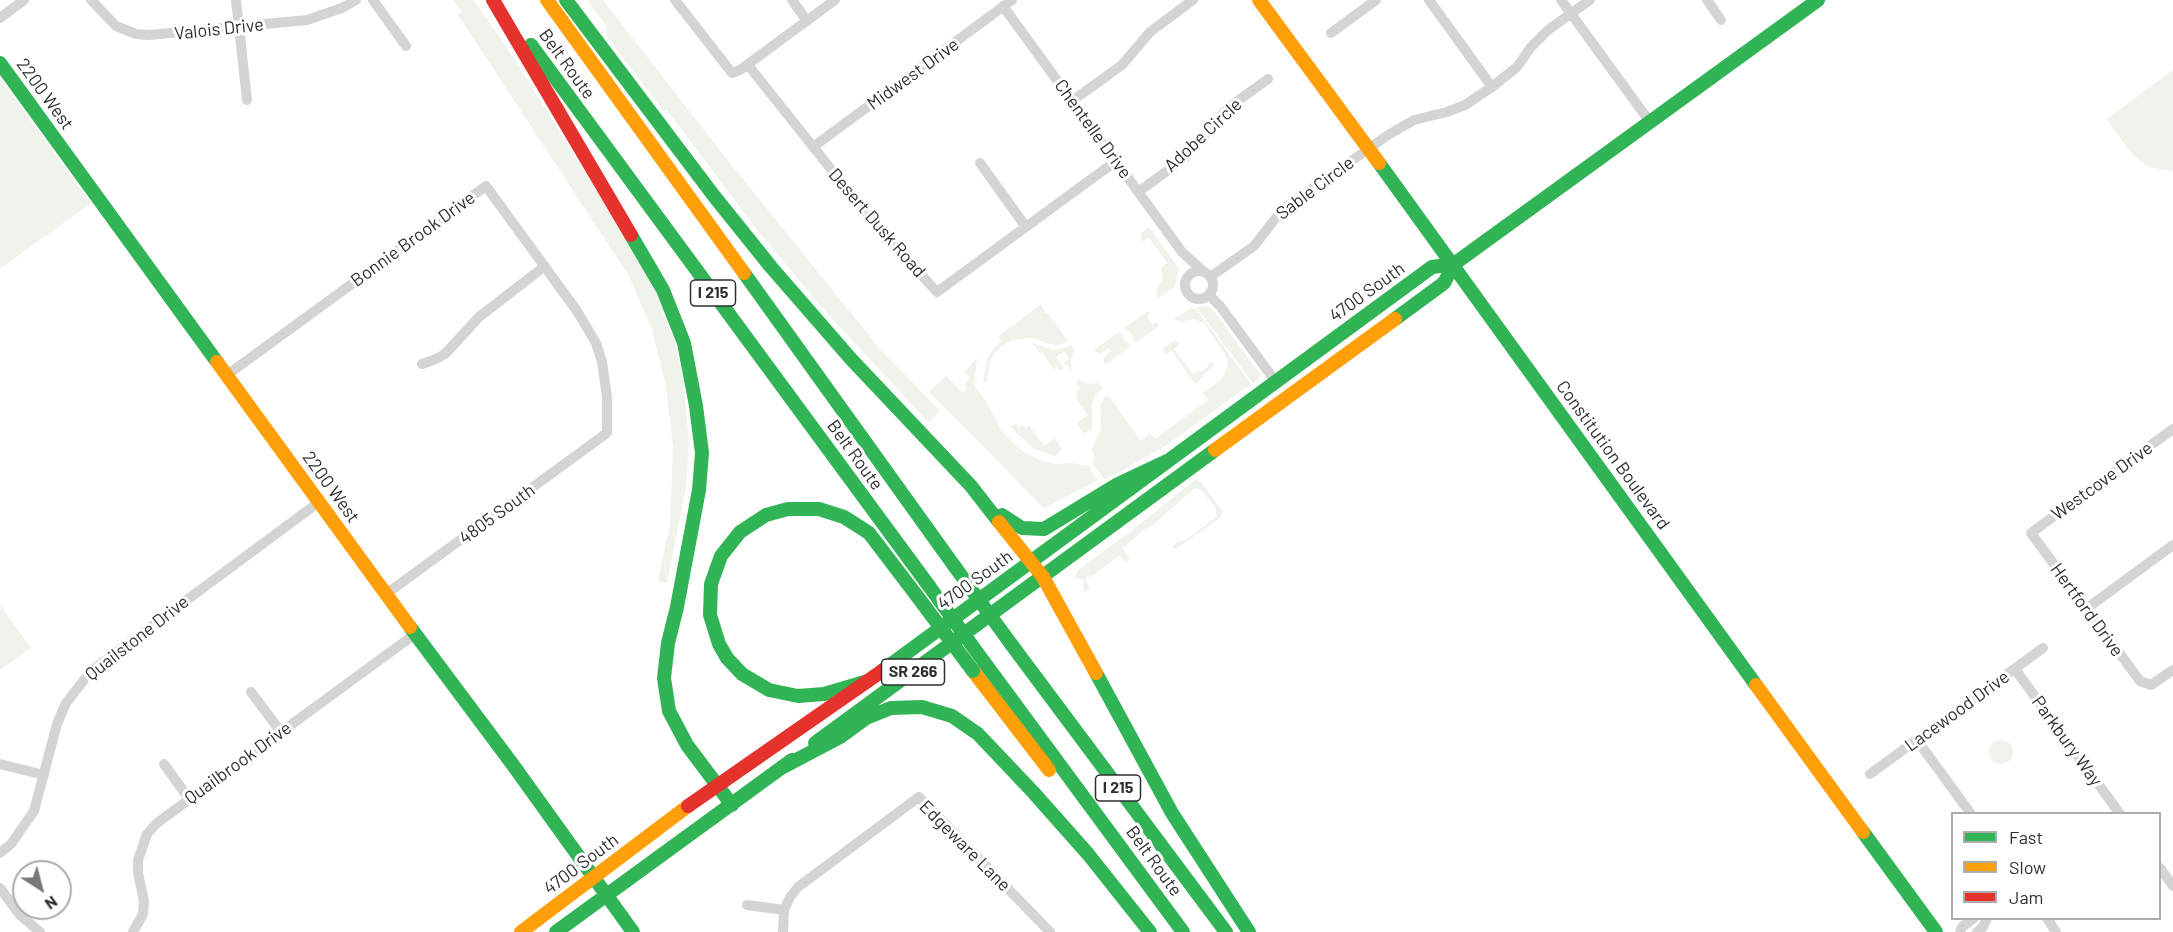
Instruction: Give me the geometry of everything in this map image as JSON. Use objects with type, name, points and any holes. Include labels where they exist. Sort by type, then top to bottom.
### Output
[{"type":"main road","points":[[493,0],[663,290],[684,343],[702,453],[699,490],[663,678],[669,711],[687,745],[732,805]]},
{"type":"main road","name":"Belt Route","points":[[498,0],[929,586],[979,667],[1183,932]]},
{"type":"main road","name":"Belt Route","points":[[547,0],[1011,644],[1226,932]]},
{"type":"main road","points":[[566,0],[714,196],[788,287],[851,359],[971,486],[1013,524],[1027,530],[1039,530],[1057,523],[1118,484],[1169,460]]},
{"type":"main road","name":"Constitution Boulevard","points":[[1259,0],[1454,264],[1606,478],[1936,932]]},
{"type":"main road","name":"4700 South","points":[[556,932],[1444,283],[1454,264],[1818,0]]},
{"type":"main road","name":"2200 West","points":[[0,63],[633,932]]},
{"type":"main road","name":"4700 South","points":[[521,932],[717,785],[868,681],[1432,267],[1454,264]]},
{"type":"main road","points":[[971,486],[1042,577],[1168,805],[1249,932]]},
{"type":"main road","points":[[868,681],[824,694],[798,696],[769,690],[742,674],[727,658],[719,644],[710,615],[711,584],[721,556],[740,532],[766,515],[788,509],[819,509],[844,517],[869,533],[917,596],[979,667]]},
{"type":"main road","points":[[783,767],[840,737],[866,718],[891,708],[922,707],[952,716],[978,734],[1033,792],[1088,854],[1150,932]]},
{"type":"street","points":[[0,18],[24,0]]},
{"type":"street","name":"Valois Drive","points":[[91,0],[116,26],[136,34],[161,35],[307,20],[342,8],[356,0]]},
{"type":"street","points":[[236,0],[247,100]]},
{"type":"street","points":[[372,0],[406,46]]},
{"type":"street","points":[[675,0],[732,73],[748,64],[835,0]]},
{"type":"street","points":[[792,0],[807,21]]},
{"type":"street","points":[[1072,101],[1122,65],[1150,32],[1193,0]]},
{"type":"street","points":[[1331,33],[1376,0]]},
{"type":"street","points":[[1429,0],[1492,87]]},
{"type":"street","points":[[1561,0],[1650,122]]},
{"type":"street","name":"Sable Circle","points":[[1207,275],[1254,246],[1282,210],[1401,126],[1465,105],[1492,87],[1517,67],[1548,30],[1590,0]]},
{"type":"street","points":[[1707,0],[1721,20]]},
{"type":"street","name":"Chentelle Drive","points":[[1007,3],[1072,101],[1182,252],[1207,275]]},
{"type":"street","name":"Midwest Drive","points":[[813,147],[1007,3]]},
{"type":"street","name":"Desert Dusk Road","points":[[748,64],[886,238],[938,292],[1116,162]]},
{"type":"street","name":"Adobe Circle","points":[[1138,192],[1185,158],[1228,108],[1268,79]]},
{"type":"street","points":[[980,163],[1026,227]]},
{"type":"street","name":"Bonnie Brook Drive","points":[[227,375],[486,186],[586,325],[596,343],[603,362],[607,433]]},
{"type":"street","name":"Chentelle Drive","points":[[1182,252],[1187,273],[1185,287],[1190,296],[1200,299],[1209,295]]},
{"type":"street","points":[[422,363],[445,354],[479,317],[545,267]]},
{"type":"street","points":[[1186,279],[1192,273],[1207,275],[1213,284],[1209,295],[1218,303],[1276,382]]},
{"type":"street","name":"Westcove Drive","points":[[2031,533],[2173,429]]},
{"type":"street","name":"4805 South","points":[[386,594],[607,433]]},
{"type":"street","name":"Quailstone Drive","points":[[0,853],[11,844],[34,811],[61,714],[79,684],[90,671],[319,502]]},
{"type":"street","name":"Hertford Drive","points":[[2031,533],[2137,678],[2146,685],[2155,683],[2173,670]]},
{"type":"street","points":[[2086,609],[2173,545]]},
{"type":"street","name":"Quailbrook Drive","points":[[133,932],[143,914],[144,901],[138,873],[138,860],[147,834],[157,823],[415,634]]},
{"type":"street","name":"Lacewood Drive","points":[[1870,774],[2043,648]]},
{"type":"street","name":"Parkbury Way","points":[[2015,669],[2119,812]]},
{"type":"street","points":[[251,692],[281,732]]},
{"type":"street","points":[[1917,740],[1970,812]]},
{"type":"street","points":[[0,764],[44,775]]},
{"type":"street","points":[[164,764],[189,799]]},
{"type":"street","name":"Edgeware Lane","points":[[784,910],[790,897],[807,879],[919,797],[1050,932]]},
{"type":"street","points":[[2161,869],[2173,886]]},
{"type":"street","points":[[0,888],[20,915],[40,932]]},
{"type":"street","points":[[747,905],[784,910],[783,932]]},
{"type":"street","points":[[1960,932],[1962,927],[1971,920]]},
{"type":"street","points":[[1977,932],[1986,920]]},
{"type":"shaded area","points":[[453,0],[473,0],[502,40],[643,264],[675,342],[683,379],[689,441],[686,487],[667,583],[658,581],[670,524],[673,447],[666,387],[652,330],[629,276],[458,15],[462,12]]},
{"type":"shaded area","points":[[587,0],[603,0],[718,148],[880,349],[940,411],[929,423],[824,310],[754,226],[667,110],[664,112],[607,37],[606,25]]},
{"type":"shaded area","points":[[2173,70],[2173,171],[2147,167],[2130,152],[2107,119]]},
{"type":"shaded area","points":[[0,78],[91,203],[0,269]]},
{"type":"shaded area","points":[[1149,227],[1179,269],[1175,287],[1158,298],[1156,292],[1163,277],[1161,268],[1167,263],[1149,238],[1141,240],[1141,233]]},
{"type":"shaded area","points":[[1041,304],[1046,314],[1068,341],[1057,346],[1032,338],[1012,340],[994,354],[990,362],[987,381],[983,382],[987,360],[994,347],[1001,341],[999,336]]},
{"type":"shaded area","points":[[1207,306],[1214,311],[1260,374],[1258,380],[1253,383],[1196,307]]},
{"type":"shaded area","points":[[1190,308],[1196,309],[1251,384],[1167,445],[1105,480],[1092,463],[1094,457],[1092,449],[1101,428],[1100,405],[1105,397],[1108,395],[1141,441],[1150,433],[1155,439],[1208,400],[1203,393],[1222,379],[1228,366],[1227,358],[1204,323],[1194,319],[1181,322],[1174,319]]},
{"type":"shaded area","points":[[1148,311],[1150,314],[1147,317],[1153,325],[1156,322],[1159,326],[1135,343],[1132,334],[1124,328]]},
{"type":"shaded area","points":[[1120,331],[1131,346],[1105,365],[1103,358],[1111,351],[1108,348],[1100,354],[1094,350]]},
{"type":"shaded area","points":[[1174,340],[1180,344],[1174,349],[1193,374],[1201,372],[1208,367],[1207,364],[1214,361],[1213,367],[1195,384],[1172,351],[1166,355],[1163,352],[1163,349]]},
{"type":"shaded area","points":[[1032,343],[1054,350],[1071,345],[1075,350],[1071,358],[1072,371],[1064,363],[1069,359],[1064,351],[1056,357],[1064,368],[1060,371],[1057,367],[1054,370],[1042,352],[1040,353]]},
{"type":"shaded area","points":[[977,358],[974,385],[987,403],[1001,430],[1014,444],[1025,453],[1042,461],[1088,466],[1098,480],[1044,508],[929,392],[946,376],[963,393],[967,388],[964,384],[970,378],[964,372]]},
{"type":"shaded area","points":[[1079,380],[1089,384],[1099,383],[1103,389],[1096,394],[1092,403],[1092,428],[1084,434],[1076,423],[1088,415],[1075,398],[1078,396],[1075,392],[1080,388],[1076,383]]},
{"type":"shaded area","points":[[1016,423],[1019,428],[1023,425],[1026,429],[1029,425],[1044,446],[1055,438],[1062,450],[1055,456],[1034,449],[1010,427]]},
{"type":"shaded area","points":[[1196,479],[1202,483],[1223,512],[1220,518],[1176,549],[1173,548],[1173,545],[1186,540],[1217,516],[1216,509],[1202,490],[1195,488],[1123,548],[1130,559],[1125,562],[1120,555],[1091,577],[1087,576],[1086,581],[1090,588],[1083,592],[1084,580],[1075,578],[1078,570],[1129,533]]},
{"type":"shaded area","points":[[0,605],[31,648],[0,670]]},
{"type":"shaded area","points":[[2001,740],[2009,744],[2013,752],[2009,760],[2001,764],[1993,760],[1989,752],[1993,744]]},
{"type":"traffic: fast","points":[[566,0],[714,196],[771,267],[851,359],[971,486],[999,522]]},
{"type":"traffic: fast","points":[[1395,319],[1444,283],[1454,264],[1818,0]]},
{"type":"traffic: fast","points":[[531,45],[929,586]]},
{"type":"traffic: fast","points":[[0,63],[217,362]]},
{"type":"traffic: fast","points":[[1379,163],[1756,685]]},
{"type":"traffic: fast","points":[[631,235],[663,290],[684,343],[702,453],[699,490],[668,643],[664,678],[669,711],[687,745],[732,805]]},
{"type":"traffic: fast","points":[[882,671],[1432,267],[1454,264]]},
{"type":"traffic: fast","points":[[744,273],[955,567]]},
{"type":"traffic: fast","points":[[815,743],[1215,450]]},
{"type":"traffic: fast","points":[[1002,515],[1022,528],[1044,529],[1118,484],[1169,460]]},
{"type":"traffic: fast","points":[[868,681],[824,694],[798,696],[769,690],[742,674],[727,658],[719,644],[710,615],[711,584],[721,556],[740,532],[766,515],[788,509],[819,509],[844,517],[869,533],[917,596]]},
{"type":"traffic: fast","points":[[955,567],[1011,644]]},
{"type":"traffic: fast","points":[[929,586],[984,662]]},
{"type":"traffic: fast","points":[[917,596],[973,671]]},
{"type":"traffic: fast","points":[[410,627],[633,932]]},
{"type":"traffic: fast","points":[[1011,644],[1226,932]]},
{"type":"traffic: fast","points":[[984,662],[1183,932]]},
{"type":"traffic: fast","points":[[1096,673],[1172,813],[1249,932]]},
{"type":"traffic: fast","points":[[783,767],[840,737],[866,718],[891,708],[922,707],[952,716],[978,734],[1033,792],[1088,854],[1150,932]]},
{"type":"traffic: fast","points":[[556,932],[792,760]]},
{"type":"traffic: fast","points":[[1863,832],[1936,932]]},
{"type":"traffic: slow","points":[[547,0],[744,273]]},
{"type":"traffic: slow","points":[[1259,0],[1379,163]]},
{"type":"traffic: slow","points":[[1215,450],[1395,319]]},
{"type":"traffic: slow","points":[[217,362],[410,627]]},
{"type":"traffic: slow","points":[[999,522],[1043,577],[1096,673]]},
{"type":"traffic: slow","points":[[973,671],[1049,770]]},
{"type":"traffic: slow","points":[[1756,685],[1863,832]]},
{"type":"traffic: slow","points":[[521,932],[688,806]]},
{"type":"traffic: jam","points":[[493,0],[631,235]]},
{"type":"traffic: jam","points":[[688,806],[882,671]]}]
